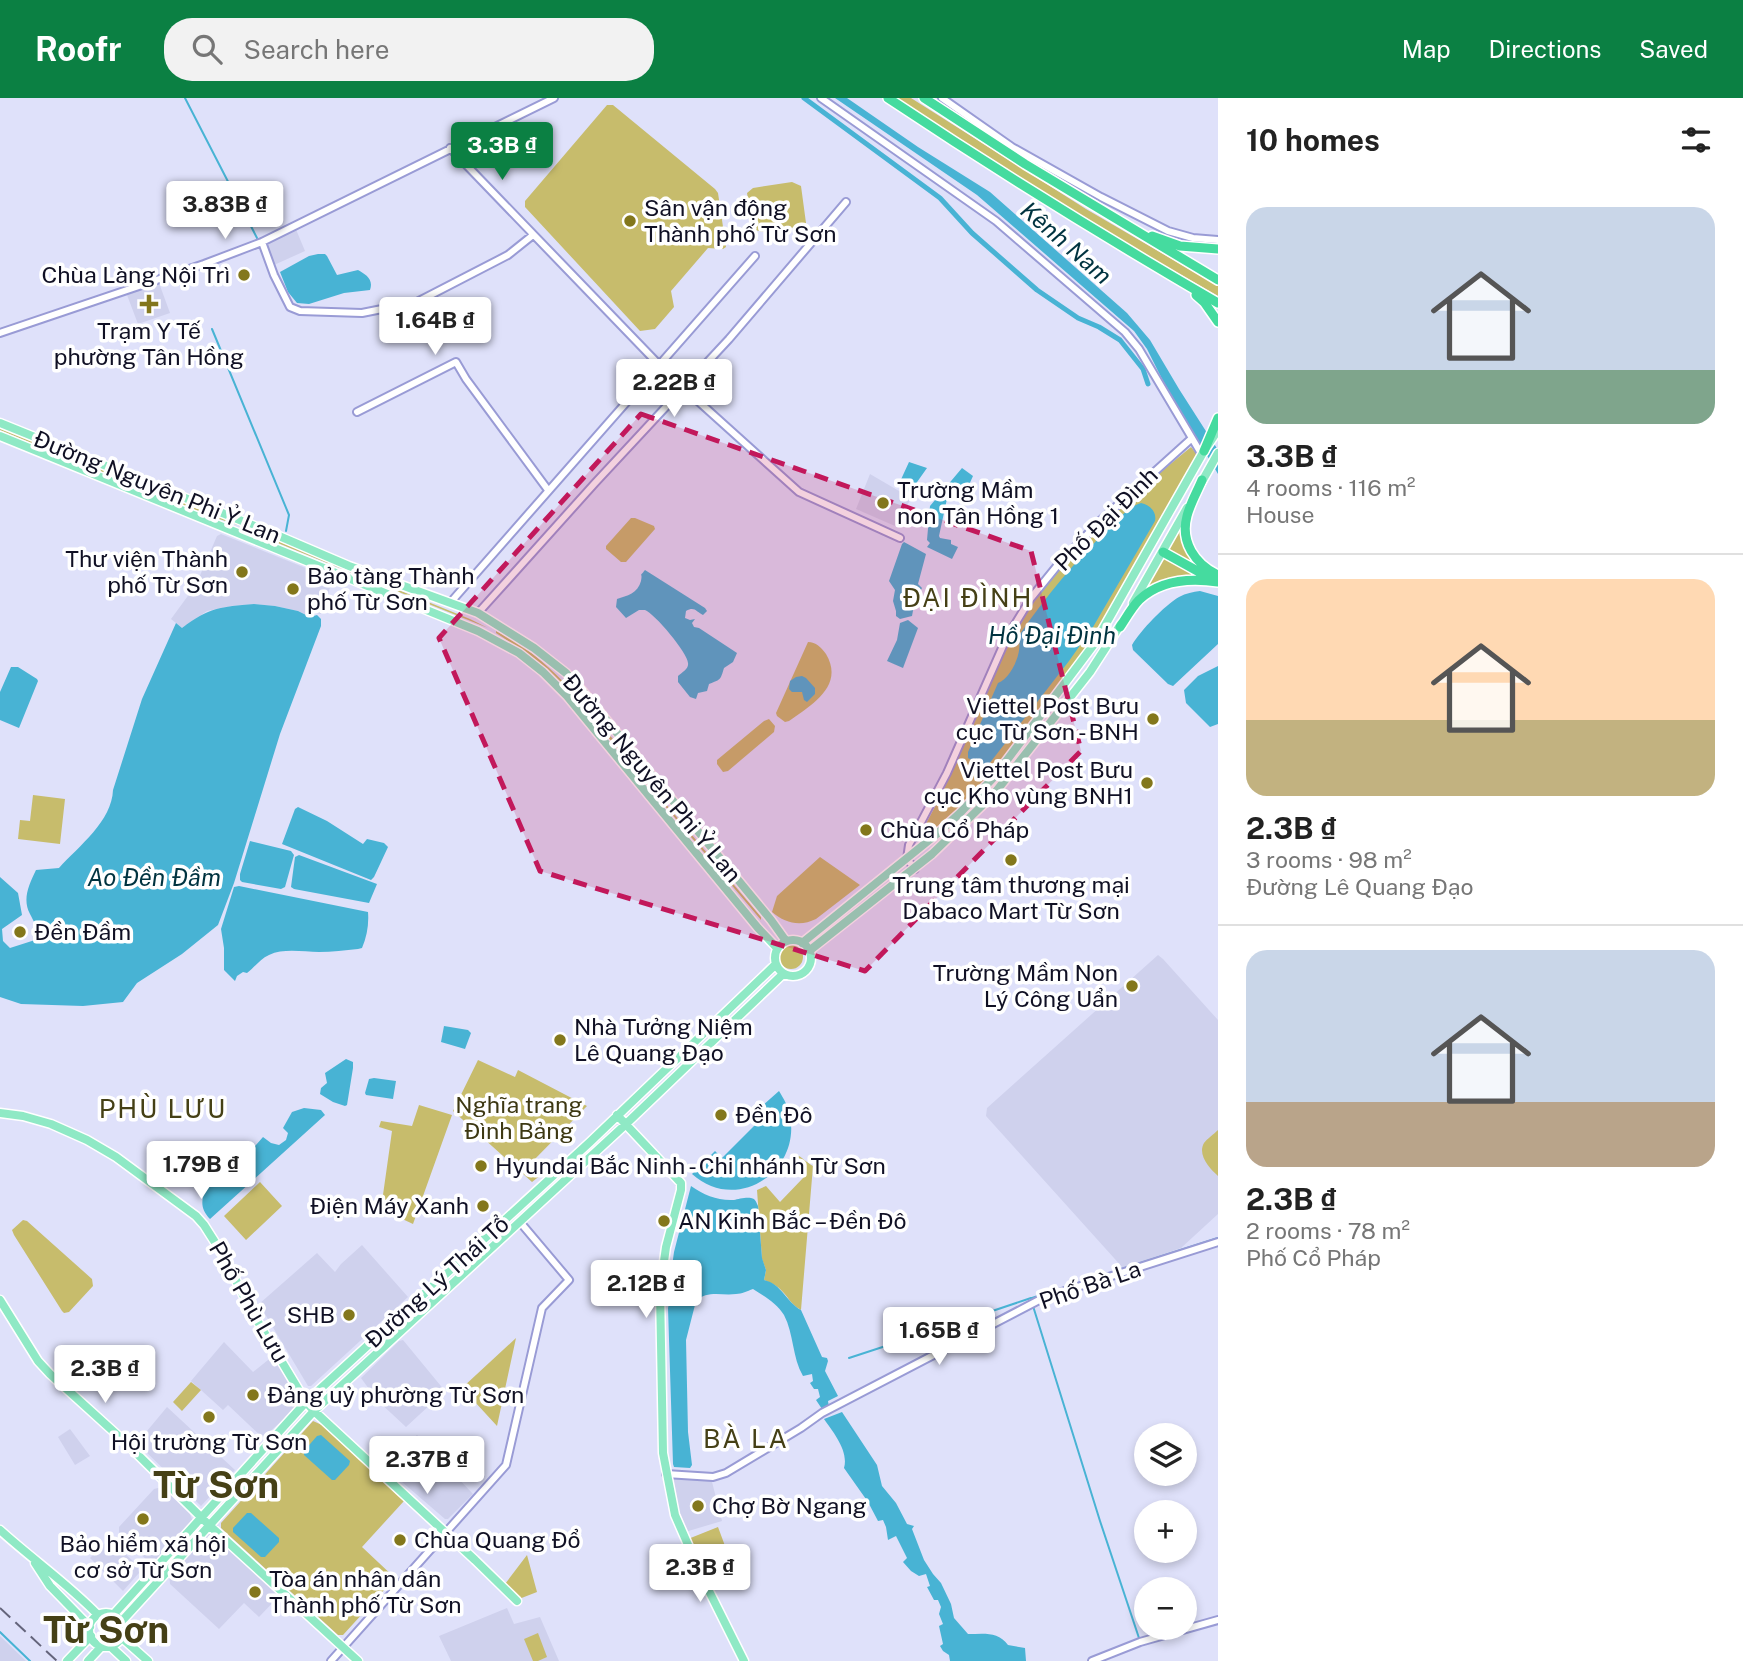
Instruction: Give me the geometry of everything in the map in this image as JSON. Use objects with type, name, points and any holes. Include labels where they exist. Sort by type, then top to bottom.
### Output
[{"type":"highway","points":[[888,98],[1139,257],[1218,303]]},
{"type":"highway","points":[[924,98],[1025,164],[1218,280]]},
{"type":"highway","points":[[1025,164],[1163,241],[1191,248],[1218,249]]},
{"type":"highway","points":[[1139,257],[1198,297],[1218,322]]},
{"type":"highway","points":[[1203,453],[1218,418]]},
{"type":"highway","points":[[1202,480],[1188,513],[1186,537],[1198,561],[1218,575]]},
{"type":"highway","points":[[1163,552],[1218,582]]},
{"type":"highway","points":[[1119,627],[1140,599],[1159,587],[1172,582],[1198,579],[1218,582]]},
{"type":"main road","name":"Đường Nguyên Phi Ỷ Lan","points":[[0,423],[349,566],[478,613],[534,648],[566,673],[580,688],[786,941]]},
{"type":"main road","name":"Đường Nguyên Phi Ỷ Lan","points":[[0,436],[454,620],[501,642],[529,661],[573,702],[758,928],[778,948]]},
{"type":"main road","points":[[802,943],[907,859],[988,785],[1084,660],[1203,453]]},
{"type":"main road","points":[[809,951],[915,869],[999,789],[1090,671],[1119,627],[1218,453]]},
{"type":"main road","points":[[245,537],[250,525]]},
{"type":"main road","points":[[786,941],[802,943],[809,951],[810,962],[805,972],[794,976],[783,974],[775,965],[774,957],[778,948],[786,941]]},
{"type":"main road","name":"Đường Lý Thái Tổ","points":[[113,1615],[306,1402],[512,1213],[775,965]]},
{"type":"main road","name":"Đường Lý Thái Tổ","points":[[121,1622],[314,1411],[625,1125],[783,974]]},
{"type":"main road","name":"Phố Phù Lưu","points":[[0,1113],[51,1124],[92,1143],[118,1158],[196,1216],[211,1234],[249,1307],[306,1402],[517,1601]]},
{"type":"main road","points":[[617,1115],[680,1180],[660,1290],[662,1447],[674,1512],[703,1579],[744,1661]]},
{"type":"main road","points":[[512,1213],[520,1222]]},
{"type":"main road","points":[[0,1300],[38,1361],[209,1525],[358,1661]]},
{"type":"main road","points":[[250,1463],[258,1471]]},
{"type":"main road","points":[[0,1530],[49,1577],[53,1590],[90,1631],[95,1642],[106,1646],[126,1661]]},
{"type":"main road","points":[[49,1577],[62,1581],[98,1615]]},
{"type":"main road","points":[[53,1590],[62,1581]]},
{"type":"main road","points":[[67,1661],[90,1631],[94,1619],[106,1613],[113,1615],[121,1622],[121,1637],[117,1643],[106,1646],[88,1661]]},
{"type":"main road","points":[[121,1637],[148,1661]]},
{"type":"street","points":[[0,333],[262,242],[554,98]]},
{"type":"street","points":[[821,98],[996,221],[1125,332],[1139,349],[1191,439],[1203,453]]},
{"type":"street","points":[[942,98],[1012,147],[1137,216],[1177,234],[1218,240]]},
{"type":"street","points":[[450,148],[659,365],[799,492],[900,538]]},
{"type":"street","points":[[478,613],[729,339],[846,202]]},
{"type":"street","points":[[262,242],[290,307],[300,311],[362,313],[417,302],[508,255],[533,235]]},
{"type":"street","points":[[450,603],[755,256]]},
{"type":"street","points":[[357,412],[456,362],[548,490]]},
{"type":"street","name":"Phố Đại Đình","points":[[907,859],[911,840],[947,773],[1006,639],[1031,598],[1062,560],[1118,503],[1191,439]]},
{"type":"street","points":[[907,859],[915,869]]},
{"type":"street","points":[[331,1661],[506,1465],[542,1308],[569,1280],[520,1222]]},
{"type":"street","name":"Phố Bà La","points":[[666,1474],[713,1477],[726,1473],[822,1413],[1035,1302],[1218,1242]]},
{"type":"street","points":[[1091,1661],[1140,1642],[1218,1619]]},
{"type":"highlighted area","points":[[641,414],[1031,551],[1081,751],[865,971],[540,871],[439,638]]},
{"type":"shaded area","points":[[295,227],[305,251],[274,265],[266,242]]},
{"type":"shaded area","name":"Trạm Y Tế phường Tân Hồng","points":[[159,283],[170,313],[138,324],[127,295]]},
{"type":"shaded area","name":"Trường Mầm non Tân Hồng 1","points":[[870,474],[911,498],[895,526],[856,509]]},
{"type":"shaded area","points":[[221,534],[333,579],[321,614],[315,613],[310,617],[298,611],[275,606],[232,606],[207,611],[182,628],[171,619],[198,580],[217,536]]},
{"type":"shaded area","points":[[1158,955],[1218,1020],[1218,1214],[1181,1248],[1123,1268],[986,1116],[987,1108]]},
{"type":"shaded area","points":[[362,1245],[408,1297],[308,1386],[259,1304],[317,1253],[335,1272]]},
{"type":"shaded area","points":[[403,1340],[445,1391],[406,1427],[377,1400],[361,1378]]},
{"type":"shaded area","points":[[224,1342],[253,1372],[273,1356],[297,1398],[298,1406],[263,1438],[228,1405],[223,1410],[191,1381]]},
{"type":"shaded area","points":[[167,1407],[235,1470],[201,1506],[137,1443]]},
{"type":"shaded area","points":[[70,1429],[90,1456],[75,1465],[58,1437]]},
{"type":"shaded area","points":[[417,1435],[473,1494],[448,1519],[388,1470],[387,1463]]},
{"type":"shaded area","name":"Chợ Bờ Ngang","points":[[677,1477],[711,1478],[722,1521],[685,1532],[671,1481]]},
{"type":"shaded area","points":[[162,1487],[190,1514],[193,1522],[156,1563],[151,1564],[119,1534],[119,1527],[154,1489]]},
{"type":"shaded area","points":[[211,1533],[280,1595],[259,1617],[244,1603],[219,1629],[170,1584],[169,1573],[202,1537]]},
{"type":"shaded area","points":[[107,1541],[112,1541],[137,1565],[139,1573],[123,1591],[90,1558]]},
{"type":"shaded area","points":[[507,1608],[514,1624],[540,1617],[559,1661],[451,1661],[439,1636]]},
{"type":"shaded area","points":[[0,1636],[26,1661],[0,1661]]},
{"type":"green space","points":[[896,98],[911,98],[1086,209],[1218,286],[1218,296],[1096,226]]},
{"type":"green space","name":"Sân vận động Thành phố Từ Sơn","points":[[607,105],[613,105],[718,193],[726,247],[708,248],[671,291],[674,307],[655,329],[640,331],[525,207],[525,201]]},
{"type":"green space","points":[[792,182],[801,186],[806,223],[780,230],[753,229],[747,193],[753,188]]},
{"type":"green space","points":[[0,428],[240,524],[241,526],[213,517]]},
{"type":"green space","points":[[1191,447],[1196,456],[1093,641],[999,764],[931,834],[922,834],[990,679],[1033,602],[1062,567],[1119,509]]},
{"type":"green space","points":[[631,518],[654,526],[655,529],[626,562],[621,562],[606,546]]},
{"type":"green space","points":[[1183,520],[1183,532],[1207,573],[1169,552],[1168,549]]},
{"type":"green space","points":[[258,535],[470,619],[488,628]]},
{"type":"green space","points":[[1163,556],[1200,576],[1141,595]]},
{"type":"green space","points":[[496,631],[550,669],[581,701],[624,755],[556,678]]},
{"type":"green space","points":[[808,642],[818,645],[826,654],[831,665],[831,676],[823,694],[785,722],[776,713]]},
{"type":"green space","points":[[769,719],[775,726],[774,732],[728,771],[723,772],[717,760]]},
{"type":"green space","points":[[643,777],[761,917],[761,920],[643,780]]},
{"type":"green space","points":[[33,795],[65,799],[60,844],[18,839],[20,820],[30,821]]},
{"type":"green space","points":[[820,857],[860,885],[816,919],[804,923],[793,923],[772,912],[777,896]]},
{"type":"green space","points":[[791,945],[799,949],[803,957],[799,965],[791,969],[783,965],[779,957],[783,949]]},
{"type":"green space","name":"Nghĩa trang Đình Bảng","points":[[478,1060],[515,1077],[518,1070],[587,1106],[532,1162],[541,1175],[532,1182],[453,1111]]},
{"type":"green space","points":[[419,1105],[452,1115],[413,1224],[381,1209],[392,1131],[379,1127],[381,1121],[412,1126]]},
{"type":"green space","points":[[1218,1130],[1218,1176],[1208,1166],[1202,1148]]},
{"type":"green space","points":[[795,1154],[813,1166],[801,1310],[783,1292],[764,1280],[766,1270],[762,1259],[757,1190],[766,1186],[780,1202],[804,1177],[791,1162]]},
{"type":"green space","points":[[260,1182],[282,1206],[246,1240],[224,1216]]},
{"type":"green space","points":[[23,1220],[92,1279],[93,1286],[69,1312],[62,1311],[14,1235],[12,1230]]},
{"type":"green space","points":[[516,1338],[497,1426],[463,1387]]},
{"type":"green space","points":[[191,1382],[201,1390],[182,1411],[173,1402]]},
{"type":"green space","points":[[313,1421],[322,1425],[404,1501],[362,1547],[395,1578],[343,1635],[338,1635],[221,1528],[221,1523]]},
{"type":"green space","points":[[718,1527],[728,1554],[698,1560],[688,1539]]},
{"type":"green space","points":[[527,1555],[537,1592],[519,1599],[505,1584]]},
{"type":"green space","points":[[538,1633],[547,1657],[533,1661],[524,1639]]},
{"type":"water","name":"Kênh Nam","points":[[835,98],[847,98],[990,192],[1127,313],[1150,340],[1218,450],[1218,474],[1134,331],[977,195]]},
{"type":"water","points":[[318,254],[327,256],[337,275],[358,270],[363,273],[370,280],[370,290],[344,293],[309,304],[297,303],[288,292],[280,272]]},
{"type":"water","points":[[909,462],[927,468],[910,492],[898,486]]},
{"type":"water","points":[[962,468],[973,476],[964,496],[952,492],[948,494],[939,536],[951,540],[951,544],[958,547],[952,559],[927,547],[930,543],[927,540],[930,506]]},
{"type":"water","name":"Hồ Đại Đình","points":[[1141,503],[1152,509],[1155,521],[1093,627],[989,764],[983,767],[968,758],[968,752],[998,683],[1007,676],[1018,656],[1018,637],[1050,593],[1086,551],[1125,512]]},
{"type":"water","points":[[904,542],[926,554],[918,584],[922,588],[915,600],[912,616],[900,619],[896,616],[893,601],[895,590],[889,581]]},
{"type":"water","points":[[645,570],[705,608],[707,611],[703,615],[693,609],[686,611],[685,618],[695,619],[692,623],[694,627],[737,653],[733,662],[724,668],[720,679],[709,684],[707,691],[698,693],[696,699],[690,697],[678,682],[678,676],[688,665],[687,658],[663,625],[645,610],[639,610],[626,618],[616,607],[617,599],[635,591]]},
{"type":"water","points":[[1200,591],[1218,596],[1218,644],[1173,686],[1133,650],[1132,645],[1153,619],[1173,601]]},
{"type":"water","name":"Ao Đền Đầm","points":[[254,604],[298,611],[310,617],[317,615],[321,619],[321,626],[280,734],[234,883],[218,925],[182,954],[137,983],[123,1002],[83,1006],[21,1004],[0,997],[0,877],[18,893],[22,915],[2,929],[3,941],[10,948],[35,940],[38,932],[27,903],[27,892],[33,876],[36,870],[59,868],[101,823],[111,801],[142,699],[176,623],[182,628],[216,609]]},
{"type":"water","points":[[908,620],[918,628],[903,668],[887,661],[897,640],[900,623]]},
{"type":"water","points":[[1218,666],[1218,724],[1210,727],[1186,703],[1184,690],[1198,676]]},
{"type":"water","points":[[11,667],[18,667],[38,681],[19,728],[0,720],[0,692]]},
{"type":"water","points":[[802,676],[815,688],[815,694],[807,702],[802,692],[792,692],[789,689],[790,681]]},
{"type":"water","points":[[298,807],[327,821],[363,844],[367,839],[384,843],[388,847],[374,877],[371,880],[282,844]]},
{"type":"water","points":[[250,841],[291,851],[294,855],[285,887],[281,889],[240,880]]},
{"type":"water","points":[[299,855],[377,884],[369,903],[291,887],[295,857]]},
{"type":"water","points":[[234,887],[368,912],[362,948],[275,953],[247,973],[243,972],[237,976],[235,981],[224,970],[221,929]]},
{"type":"water","points":[[444,1026],[468,1030],[471,1033],[465,1049],[441,1042]]},
{"type":"water","points":[[346,1059],[353,1062],[353,1068],[345,1106],[320,1094],[321,1088],[327,1083],[325,1073]]},
{"type":"water","points":[[369,1079],[396,1081],[393,1099],[366,1095]]},
{"type":"water","points":[[779,1091],[789,1112],[791,1136],[786,1154],[775,1170],[762,1181],[745,1188],[727,1190],[709,1185],[692,1174],[715,1151],[722,1158],[767,1113],[762,1106]]},
{"type":"water","points":[[304,1108],[321,1110],[325,1115],[210,1219],[204,1212],[203,1197],[227,1164],[240,1163],[263,1137],[279,1145],[286,1140],[288,1133],[283,1128],[292,1112]]},
{"type":"water","points":[[691,1186],[717,1198],[753,1198],[756,1201],[762,1258],[766,1270],[764,1280],[780,1289],[801,1310],[822,1357],[827,1358],[825,1371],[838,1396],[828,1401],[829,1407],[822,1409],[816,1400],[820,1397],[818,1389],[814,1389],[810,1383],[813,1381],[812,1374],[803,1376],[799,1369],[784,1315],[770,1300],[753,1289],[738,1294],[710,1294],[700,1298],[696,1301],[686,1340],[690,1468],[674,1467],[673,1464],[668,1308],[673,1287],[670,1281],[674,1252]]},
{"type":"water","points":[[842,1412],[877,1465],[882,1486],[896,1503],[907,1524],[914,1526],[912,1529],[924,1560],[941,1583],[954,1618],[968,1634],[995,1635],[1008,1645],[1025,1648],[1026,1661],[950,1661],[949,1655],[940,1646],[943,1644],[939,1626],[943,1624],[939,1614],[941,1607],[927,1587],[930,1586],[926,1574],[919,1576],[903,1562],[907,1558],[896,1536],[888,1540],[883,1520],[878,1521],[844,1468],[842,1448],[824,1419]]},
{"type":"water","points":[[321,1435],[350,1461],[335,1480],[304,1455],[304,1451]]},
{"type":"water","points":[[247,1513],[251,1513],[279,1538],[279,1542],[265,1557],[261,1557],[233,1532],[233,1528]]},
{"type":"waterway","points":[[185,98],[257,238]]},
{"type":"waterway","points":[[804,98],[940,198],[972,233],[1037,290],[1078,318],[1120,340],[1143,369],[1148,384]]},
{"type":"waterway","points":[[212,329],[289,515],[286,531]]},
{"type":"waterway","points":[[1033,1301],[1032,1298],[1218,1238]]},
{"type":"waterway","points":[[912,1338],[1031,1298]]},
{"type":"waterway","points":[[1033,1306],[1134,1623]]},
{"type":"waterway","points":[[849,1358],[904,1340]]},
{"type":"waterway","points":[[0,1632],[30,1661]]},
{"type":"railway","points":[[0,1608],[57,1661]]},
{"type":"place","name":"Sân vận động Thành phố Từ Sơn","points":[[630,221]]},
{"type":"place","name":"Chùa Làng Nội Trì","points":[[244,275]]},
{"type":"place","name":"Trạm Y Tế phường Tân Hồng","points":[[149,304]]},
{"type":"place","name":"Trường Mầm non Tân Hồng 1","points":[[883,503]]},
{"type":"place","name":"Thư viện Thành phố Từ Sơn","points":[[242,572]]},
{"type":"place","name":"Bảo tàng Thành phố Từ Sơn","points":[[293,589]]},
{"type":"place","name":"Viettel Post Bưu cục Từ Sơn - BNH","points":[[1153,719]]},
{"type":"place","name":"Viettel Post Bưu cục Kho vùng BNH1","points":[[1147,783]]},
{"type":"place","name":"Chùa Cổ Pháp","points":[[866,830]]},
{"type":"place","name":"Trung tâm thương mại Dabaco Mart Từ Sơn","points":[[1011,860]]},
{"type":"place","name":"Đền Đầm","points":[[20,932]]},
{"type":"place","name":"Trường Mầm Non Lý Công Uẩn","points":[[1132,986]]},
{"type":"place","name":"Nhà Tưởng Niệm Lê Quang Đạo","points":[[560,1040]]},
{"type":"place","name":"Đền Đô","points":[[721,1115]]},
{"type":"place","name":"Hyundai Bắc Ninh - Chi nhánh Từ Sơn","points":[[481,1166]]},
{"type":"place","name":"Điện Máy Xanh","points":[[483,1206]]},
{"type":"place","name":"AN Kinh Bắc – Đền Đô","points":[[664,1221]]},
{"type":"place","name":"SHB","points":[[349,1315]]},
{"type":"place","name":"Đảng uỷ phường Từ Sơn","points":[[253,1395]]},
{"type":"place","name":"Hội trường Từ Sơn","points":[[209,1417]]},
{"type":"place","name":"Chợ Bờ Ngang","points":[[698,1506]]},
{"type":"place","name":"Bảo hiểm xã hội cơ sở Từ Sơn","points":[[143,1519]]},
{"type":"place","name":"Chùa Quang Đổ","points":[[400,1540]]},
{"type":"place","name":"Tòa án nhân dân Thành phố Từ Sơn","points":[[255,1592]]},
{"type":"district","name":"ĐẠI ĐÌNH","points":[[968,598]]},
{"type":"district","name":"PHÙ LƯU","points":[[163,1109]]},
{"type":"district","name":"BÀ LA","points":[[746,1439]]},
{"type":"district","name":"Từ Sơn","points":[[216,1485]]},
{"type":"district","name":"Từ Sơn","points":[[106,1630]]}]
